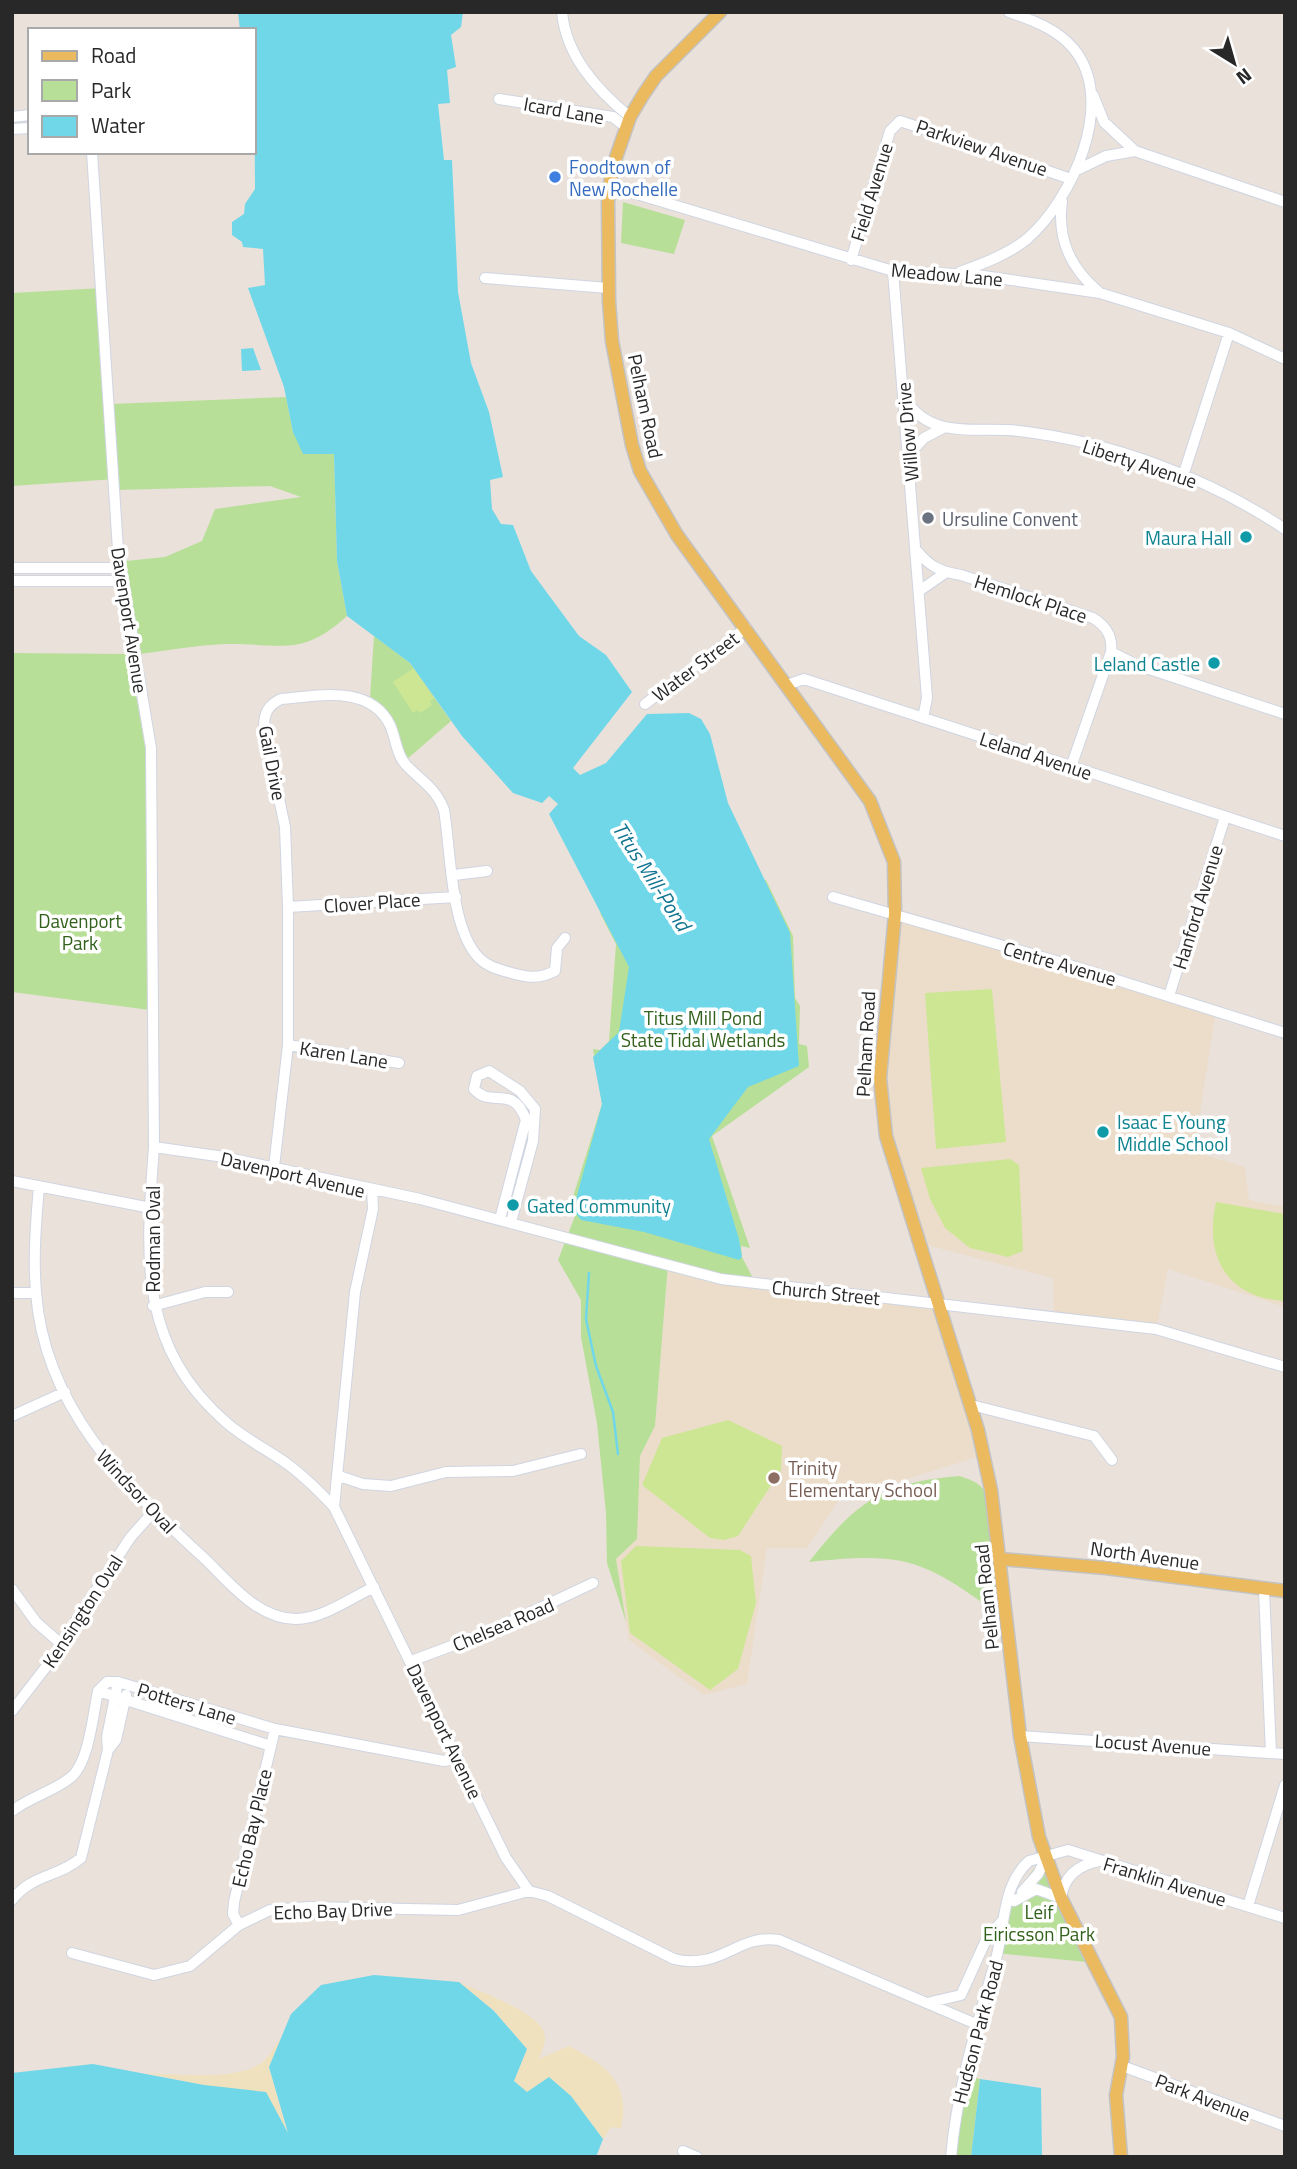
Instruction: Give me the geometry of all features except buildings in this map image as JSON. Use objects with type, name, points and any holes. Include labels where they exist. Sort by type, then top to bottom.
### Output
[{"type":"main road","name":"Pelham Road","points":[[719,12],[656,76],[628,122],[610,186],[608,288],[612,341],[632,445],[640,471],[677,535],[851,773],[880,822],[894,862],[895,914],[882,1042],[881,1109],[892,1160],[971,1405],[991,1490],[1020,1736],[1046,1858],[1061,1898],[1121,2017],[1124,2041],[1116,2095],[1121,2157]]},
{"type":"main road","name":"North Avenue","points":[[1001,1559],[1106,1568],[1285,1591]]},
{"type":"street","points":[[562,12],[564,29],[577,59],[628,122]]},
{"type":"street","points":[[1009,12],[1030,19],[1065,39],[1087,69],[1104,122],[1135,151],[1285,202]]},
{"type":"street","points":[[1093,94],[1086,140],[1062,201],[1059,222],[1066,250],[1078,273],[1100,293]]},
{"type":"street","name":"Icard Lane","points":[[499,99],[613,117],[628,122]]},
{"type":"street","name":"Parkview Avenue","points":[[893,126],[906,121],[1073,175]]},
{"type":"street","name":"Field Avenue","points":[[851,260],[893,126]]},
{"type":"street","points":[[1073,175],[1105,156],[1135,151]]},
{"type":"street","name":"Davenport Avenue","points":[[92,154],[120,568],[151,748],[154,1147],[274,1167],[372,1189],[373,1209],[355,1292],[334,1507],[514,1874],[529,1891]]},
{"type":"street","name":"Meadow Lane","points":[[610,186],[893,271],[956,273],[1060,285],[1100,293],[1230,333],[1285,359]]},
{"type":"street","points":[[956,273],[1011,250],[1040,226],[1062,201]]},
{"type":"street","name":"Willow Drive","points":[[893,271],[910,453],[927,698],[923,718]]},
{"type":"street","points":[[485,278],[608,288]]},
{"type":"street","points":[[1183,475],[1230,333]]},
{"type":"street","name":"Liberty Avenue","points":[[904,397],[920,418],[943,428],[1018,431],[1112,450],[1183,475],[1285,529]]},
{"type":"street","points":[[910,453],[924,438],[943,428]]},
{"type":"street","name":"Hemlock Place","points":[[917,551],[925,561],[945,573],[961,575],[1093,618],[1104,625],[1110,635],[1111,652]]},
{"type":"street","points":[[12,568],[120,568]]},
{"type":"street","points":[[919,591],[945,573]]},
{"type":"street","points":[[12,581],[122,581]]},
{"type":"street","name":"Water Street","points":[[645,704],[746,628]]},
{"type":"street","points":[[1072,767],[1111,652],[1137,665],[1285,714]]},
{"type":"street","name":"Leland Avenue","points":[[787,685],[804,679],[1285,836]]},
{"type":"street","name":"Gail Drive","points":[[274,1167],[288,1045],[288,907],[285,827],[264,727],[268,709],[281,699],[347,695],[377,708],[387,719],[399,755],[439,797],[444,810],[456,897],[467,941],[479,958],[490,967],[540,979],[555,971],[557,948],[565,938]]},
{"type":"street","name":"Hanford Avenue","points":[[1169,996],[1225,817]]},
{"type":"street","points":[[454,875],[487,870]]},
{"type":"street","name":"Clover Place","points":[[288,907],[456,897]]},
{"type":"street","name":"Centre Avenue","points":[[834,897],[1285,1033]]},
{"type":"street","name":"Karen Lane","points":[[288,1045],[400,1063]]},
{"type":"street","points":[[489,1071],[520,1091],[535,1109],[533,1141],[506,1221],[526,1120],[515,1101],[504,1096],[487,1097],[474,1089],[477,1076],[489,1071]]},
{"type":"street","name":"Rodman Oval","points":[[154,1147],[149,1254],[153,1306],[172,1353],[207,1405],[230,1426],[309,1481],[334,1507]]},
{"type":"street","points":[[12,1181],[151,1208]]},
{"type":"street","name":"Windsor Oval","points":[[38,1186],[36,1293],[50,1357],[87,1435],[104,1459],[153,1512],[261,1609],[276,1616],[309,1617],[374,1587]]},
{"type":"street","name":"Church Street","points":[[372,1189],[506,1221],[721,1279],[1156,1329],[1285,1367]]},
{"type":"street","points":[[153,1306],[205,1292],[228,1292]]},
{"type":"street","points":[[12,1293],[36,1293]]},
{"type":"street","points":[[12,1416],[65,1392]]},
{"type":"street","points":[[971,1405],[1094,1436],[1112,1461]]},
{"type":"street","points":[[339,1476],[379,1487],[391,1486],[446,1472],[513,1471],[582,1454]]},
{"type":"street","name":"Kensington Oval","points":[[12,1711],[26,1696],[130,1538],[153,1512]]},
{"type":"street","name":"Chelsea Road","points":[[411,1661],[500,1628],[593,1583]]},
{"type":"street","points":[[12,1589],[36,1622],[60,1643]]},
{"type":"street","points":[[1264,1590],[1271,1753]]},
{"type":"street","name":"Potters Lane","points":[[98,1690],[107,1682],[123,1684],[275,1729],[444,1761],[458,1758]]},
{"type":"street","points":[[12,1900],[32,1881],[74,1864],[81,1857],[108,1750],[107,1737],[123,1684]]},
{"type":"street","points":[[12,1811],[29,1799],[62,1783],[79,1769],[98,1690]]},
{"type":"street","name":"Potters Lane","points":[[98,1690],[271,1746]]},
{"type":"street","name":"Echo Bay Place","points":[[239,1926],[233,1914],[234,1902],[275,1729]]},
{"type":"street","name":"Locust Avenue","points":[[1020,1736],[1285,1754]]},
{"type":"street","points":[[1248,1906],[1285,1785]]},
{"type":"street","name":"Franklin Avenue","points":[[1046,1858],[1058,1851],[1068,1850],[1285,1918]]},
{"type":"street","name":"Hudson Park Road","points":[[1009,1908],[1007,1896],[1022,1867],[1029,1861],[1046,1858]]},
{"type":"street","name":"Hudson Park Road","points":[[951,2157],[958,2098],[1009,1908],[1038,1874],[1046,1858]]},
{"type":"street","points":[[931,2002],[961,1994],[986,1940],[1009,1908],[1036,1889],[1044,1889],[1061,1898],[1063,1884],[1079,1867],[1102,1860]]},
{"type":"street","points":[[529,1891],[548,1896],[674,1959],[704,1963],[758,1940],[779,1940],[931,2002],[976,2024]]},
{"type":"street","name":"Echo Bay Drive","points":[[72,1953],[154,1975],[179,1971],[210,1952],[239,1926],[270,1910],[458,1910],[529,1891]]},
{"type":"street","name":"Park Avenue","points":[[1122,2066],[1285,2126]]},
{"type":"street","points":[[683,2151],[697,2157]]},
{"type":"shaded area","points":[[891,915],[1216,1010],[1194,1152],[1245,1167],[1249,1200],[1285,1207],[1285,1307],[1168,1269],[1156,1331],[1054,1319],[1053,1278],[919,1243],[883,1110]]},
{"type":"shaded area","name":"Trinity Elementary School","points":[[668,1264],[721,1279],[938,1307],[984,1455],[839,1500],[807,1548],[767,1548],[747,1684],[703,1695],[629,1640],[616,1559],[637,1539],[640,1456],[655,1426]]},
{"type":"green space","points":[[623,202],[685,220],[674,254],[621,243]]},
{"type":"green space","name":"Davenport Park","points":[[103,288],[111,404],[286,397],[293,432],[334,454],[337,561],[347,616],[331,629],[303,643],[276,646],[214,645],[129,655],[145,746],[150,1010],[12,992],[12,653],[128,654],[116,562],[165,557],[202,541],[215,509],[301,497],[270,486],[117,490],[116,479],[12,486],[12,293]]},
{"type":"green space","points":[[374,636],[410,663],[451,721],[406,760],[370,698]]},
{"type":"green space","points":[[414,668],[434,698],[430,701],[432,705],[420,713],[417,710],[413,713],[393,682]]},
{"type":"green space","name":"Titus Mill Pond State Tidal Wetlands","points":[[766,880],[793,936],[795,998],[800,1006],[799,1044],[807,1046],[809,1067],[712,1136],[750,1248],[741,1246],[742,1257],[756,1284],[668,1264],[655,1426],[640,1456],[637,1539],[616,1559],[626,1622],[607,1563],[606,1513],[597,1423],[581,1337],[581,1300],[558,1260],[575,1216],[571,1203],[602,1104],[593,1049],[600,1050],[609,1041],[616,944],[600,913]]},
{"type":"green space","points":[[992,989],[1006,1142],[936,1149],[925,993]]},
{"type":"green space","points":[[1010,1159],[1019,1165],[1023,1251],[1008,1257],[970,1248],[945,1228],[930,1199],[921,1168]]},
{"type":"green space","points":[[1216,1202],[1285,1214],[1285,1301],[1248,1292],[1234,1283],[1224,1271],[1213,1240]]},
{"type":"green space","points":[[728,1420],[782,1446],[781,1470],[738,1536],[724,1540],[710,1538],[642,1485],[662,1438]]},
{"type":"green space","points":[[959,1476],[978,1484],[989,1500],[994,1531],[998,1614],[950,1581],[910,1563],[868,1558],[809,1562],[841,1525],[873,1499],[910,1484]]},
{"type":"green space","points":[[636,1546],[740,1550],[751,1556],[756,1603],[738,1669],[710,1690],[630,1633],[621,1561]]},
{"type":"green space","name":"Leif Eiricsson Park","points":[[1043,1856],[1097,1963],[995,1953],[1006,1907]]},
{"type":"green space","points":[[961,2074],[980,2079],[971,2157],[950,2157]]},
{"type":"sand","points":[[459,1982],[519,2010],[539,2024],[545,2039],[539,2059],[569,2046],[605,2069],[619,2088],[622,2099],[621,2128],[611,2127],[603,2139],[571,2096],[527,2092],[514,2081],[527,2049],[494,2011]]},
{"type":"sand","points":[[281,2037],[269,2068],[288,2134],[204,2085],[145,2073],[208,2075],[241,2071],[255,2067],[265,2060]]},
{"type":"water","name":"Titus Mill-Pond","points":[[238,12],[463,12],[461,27],[451,35],[456,67],[447,70],[450,103],[438,104],[444,160],[452,160],[458,292],[471,363],[489,412],[503,477],[490,480],[492,509],[501,524],[513,525],[531,571],[579,636],[606,655],[632,692],[573,768],[580,775],[606,763],[647,714],[689,713],[701,719],[710,734],[728,803],[790,933],[799,1066],[748,1087],[709,1139],[739,1239],[742,1257],[739,1260],[644,1232],[581,1220],[573,1210],[602,1104],[593,1057],[619,1032],[629,967],[549,814],[558,804],[549,796],[542,803],[513,793],[462,736],[410,663],[347,616],[337,561],[334,454],[303,454],[293,432],[284,387],[248,288],[265,285],[263,249],[243,247],[242,242],[232,235],[232,222],[244,214],[245,204],[255,189],[256,28],[240,28]]},
{"type":"water","points":[[253,348],[261,370],[242,371],[241,349]]},
{"type":"water","points":[[374,1975],[459,1982],[494,2011],[527,2049],[514,2081],[527,2092],[549,2077],[571,2096],[603,2139],[596,2157],[12,2157],[12,2073],[93,2064],[204,2085],[266,2092],[288,2133],[269,2067],[291,2014],[321,1985]]},
{"type":"water","points":[[980,2079],[1041,2088],[1042,2157],[971,2157]]},
{"type":"waterway","points":[[589,1273],[586,1319],[596,1366],[613,1412],[618,1454]]},
{"type":"place","name":"Foodtown of New Rochelle","points":[[555,177]]},
{"type":"place","name":"Ursuline Convent","points":[[928,518]]},
{"type":"place","name":"Maura Hall","points":[[1246,537]]},
{"type":"place","name":"Leland Castle","points":[[1214,663]]},
{"type":"place","name":"Isaac E Young Middle School","points":[[1103,1132]]},
{"type":"place","name":"Gated Community","points":[[513,1205]]},
{"type":"place","name":"Trinity Elementary School","points":[[774,1478]]}]
